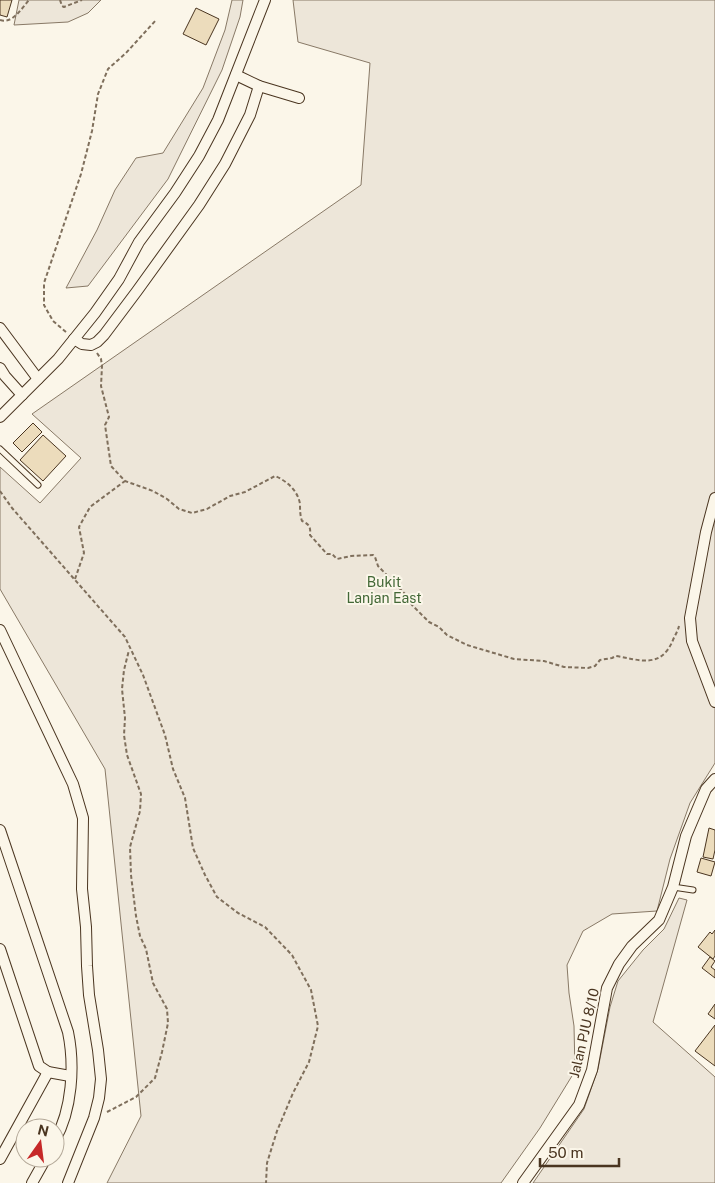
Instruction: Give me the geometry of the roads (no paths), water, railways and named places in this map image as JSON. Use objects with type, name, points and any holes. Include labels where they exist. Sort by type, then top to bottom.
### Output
[{"type":"street","points":[[0,417],[58,359],[74,340],[114,286],[139,242],[175,193],[218,120],[264,0]]},
{"type":"street","points":[[236,75],[259,86],[299,98]]},
{"type":"street","points":[[74,340],[82,344],[91,345],[104,335],[199,205],[225,164],[250,115],[259,86]]},
{"type":"street","points":[[0,328],[38,379]]},
{"type":"street","points":[[0,368],[22,395]]},
{"type":"street","points":[[715,498],[706,532],[690,618],[692,640],[715,702]]},
{"type":"street","points":[[0,630],[73,784],[83,818],[82,889],[86,927],[87,966],[101,1079],[94,1118],[68,1183]]},
{"type":"street","name":"Jalan PJU 8/10","points":[[523,1183],[578,1105],[592,1070],[607,988],[619,964],[632,946],[659,920],[673,887],[686,836],[706,790],[715,779]]},
{"type":"street","points":[[1,836],[68,1032],[71,1048],[69,1102],[65,1118]]},
{"type":"street","points":[[0,949],[39,1066],[48,1072],[70,1076]]},
{"type":"street","points":[[0,1159],[48,1072]]},
{"type":"street","points":[[32,1183],[40,1168]]},
{"type":"lane","points":[[0,449],[38,485]]},
{"type":"lane","points":[[673,887],[693,890]]},
{"type":"park label","name":"Bukit Lanjan East","points":[[384,590]]}]
